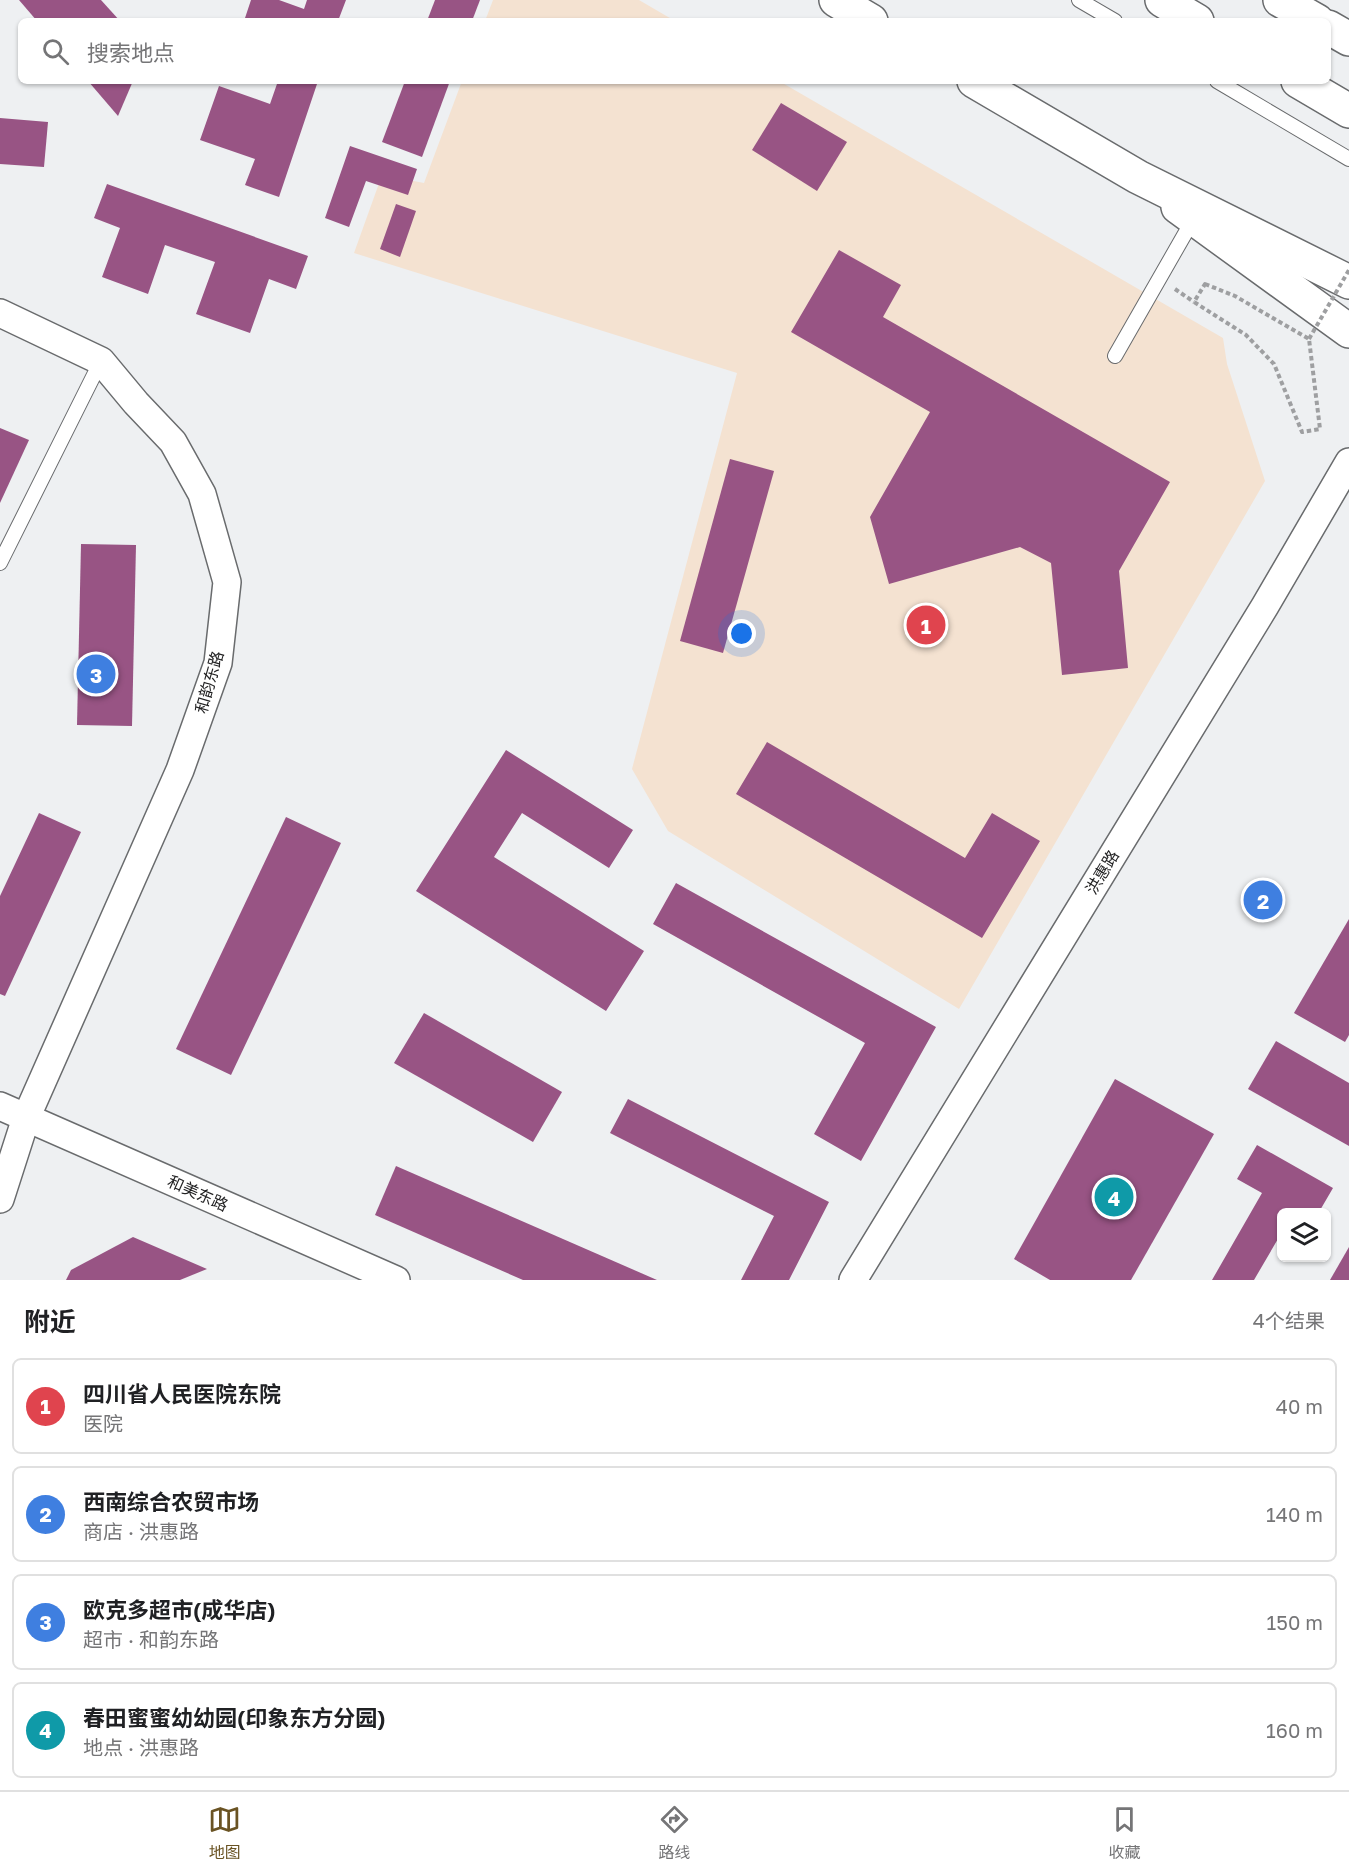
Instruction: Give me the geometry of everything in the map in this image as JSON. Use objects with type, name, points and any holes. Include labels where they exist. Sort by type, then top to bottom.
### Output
[{"type":"main road","points":[[836,0],[866,18]]},
{"type":"main road","points":[[1162,0],[1192,18]]},
{"type":"main road","points":[[1280,0],[1312,18]]},
{"type":"main road","points":[[1331,29],[1349,39]]},
{"type":"main road","points":[[979,84],[1138,177],[1349,282]]},
{"type":"main road","points":[[1303,84],[1349,111]]},
{"type":"main road","points":[[1138,177],[1349,331]]},
{"type":"street","name":"和韵东路","points":[[0,313],[101,361],[173,442],[202,494],[227,582],[218,663],[180,770],[26,1118],[0,1199]]},
{"type":"street","name":"洪惠路","points":[[853,1280],[1259,616],[1349,462]]},
{"type":"street","name":"和美东路","points":[[0,1106],[396,1280]]},
{"type":"lane","points":[[1079,0],[1110,18]]},
{"type":"lane","points":[[1222,84],[1349,159]]},
{"type":"lane","points":[[1115,356],[1194,218]]},
{"type":"lane","points":[[0,563],[101,361]]},
{"type":"path","points":[[1175,289],[1246,335],[1274,364],[1302,432],[1320,429],[1309,339],[1349,270]]},
{"type":"path","points":[[1194,302],[1205,284],[1235,296],[1309,339]]},
{"type":"shaded area","points":[[493,0],[639,0],[670,18],[486,18]]},
{"type":"shaded area","points":[[461,84],[784,84],[1223,338],[1227,364],[1265,481],[959,1009],[668,831],[632,769],[737,373],[354,253],[382,175],[424,183]]},
{"type":"building","points":[[19,0],[101,0],[117,18],[34,18]]},
{"type":"building","points":[[251,0],[279,0],[304,9],[307,0],[346,0],[339,18],[245,18]]},
{"type":"building","points":[[435,0],[480,0],[473,18],[428,18]]},
{"type":"building","points":[[91,84],[132,84],[118,116]]},
{"type":"building","points":[[277,84],[317,84],[279,197],[245,185],[255,159],[200,140],[219,86],[270,104]]},
{"type":"building","points":[[404,84],[449,84],[422,157],[382,142]]},
{"type":"building","points":[[781,103],[847,142],[817,191],[752,150]]},
{"type":"building","points":[[0,118],[48,122],[44,167],[0,164]]},
{"type":"building","points":[[350,146],[417,169],[408,195],[366,181],[349,227],[325,218]]},
{"type":"building","points":[[107,184],[308,256],[296,289],[269,279],[250,333],[196,314],[215,262],[165,245],[148,294],[102,277],[120,228],[94,218]]},
{"type":"building","points":[[396,204],[416,211],[400,257],[380,249]]},
{"type":"building","points":[[839,250],[901,285],[883,317],[1170,482],[1119,571],[1128,668],[1062,675],[1051,563],[1020,547],[889,584],[870,517],[930,412],[791,332]]},
{"type":"building","points":[[0,428],[29,440],[0,503]]},
{"type":"building","points":[[730,459],[774,471],[723,653],[680,641]]},
{"type":"building","points":[[81,544],[136,545],[132,726],[77,725]]},
{"type":"building","points":[[767,742],[965,858],[992,813],[1040,841],[982,938],[736,794]]},
{"type":"building","points":[[506,750],[633,830],[609,868],[522,813],[494,857],[644,951],[606,1011],[416,891]]},
{"type":"building","points":[[39,813],[81,832],[5,996],[0,994],[0,896]]},
{"type":"building","points":[[286,817],[341,843],[231,1075],[176,1049]]},
{"type":"building","points":[[676,883],[936,1027],[861,1161],[814,1134],[865,1043],[653,924]]},
{"type":"building","points":[[1349,919],[1349,1035],[1345,1042],[1294,1013]]},
{"type":"building","points":[[424,1013],[562,1092],[533,1142],[394,1063]]},
{"type":"building","points":[[1276,1041],[1349,1083],[1349,1146],[1248,1089]]},
{"type":"building","points":[[1115,1079],[1214,1134],[1131,1280],[1050,1280],[1014,1259]]},
{"type":"building","points":[[628,1099],[829,1202],[789,1280],[741,1280],[774,1216],[610,1133]]},
{"type":"building","points":[[1257,1145],[1333,1188],[1321,1208],[1277,1208],[1277,1241],[1254,1280],[1212,1280],[1262,1193],[1237,1179]]},
{"type":"building","points":[[396,1166],[657,1280],[523,1280],[375,1215]]},
{"type":"building","points":[[133,1237],[207,1269],[180,1280],[66,1280],[71,1270]]},
{"type":"building","points":[[1349,1247],[1349,1280],[1330,1280]]},
{"type":"place","name":"四川省人民医院东院","points":[[926,625]]},
{"type":"place","name":"欧克多超市(成华店)","points":[[96,674]]},
{"type":"place","name":"西南综合农贸市场","points":[[1263,900]]},
{"type":"place","name":"春田蜜蜜幼幼园(印象东方分园)","points":[[1114,1197]]}]
